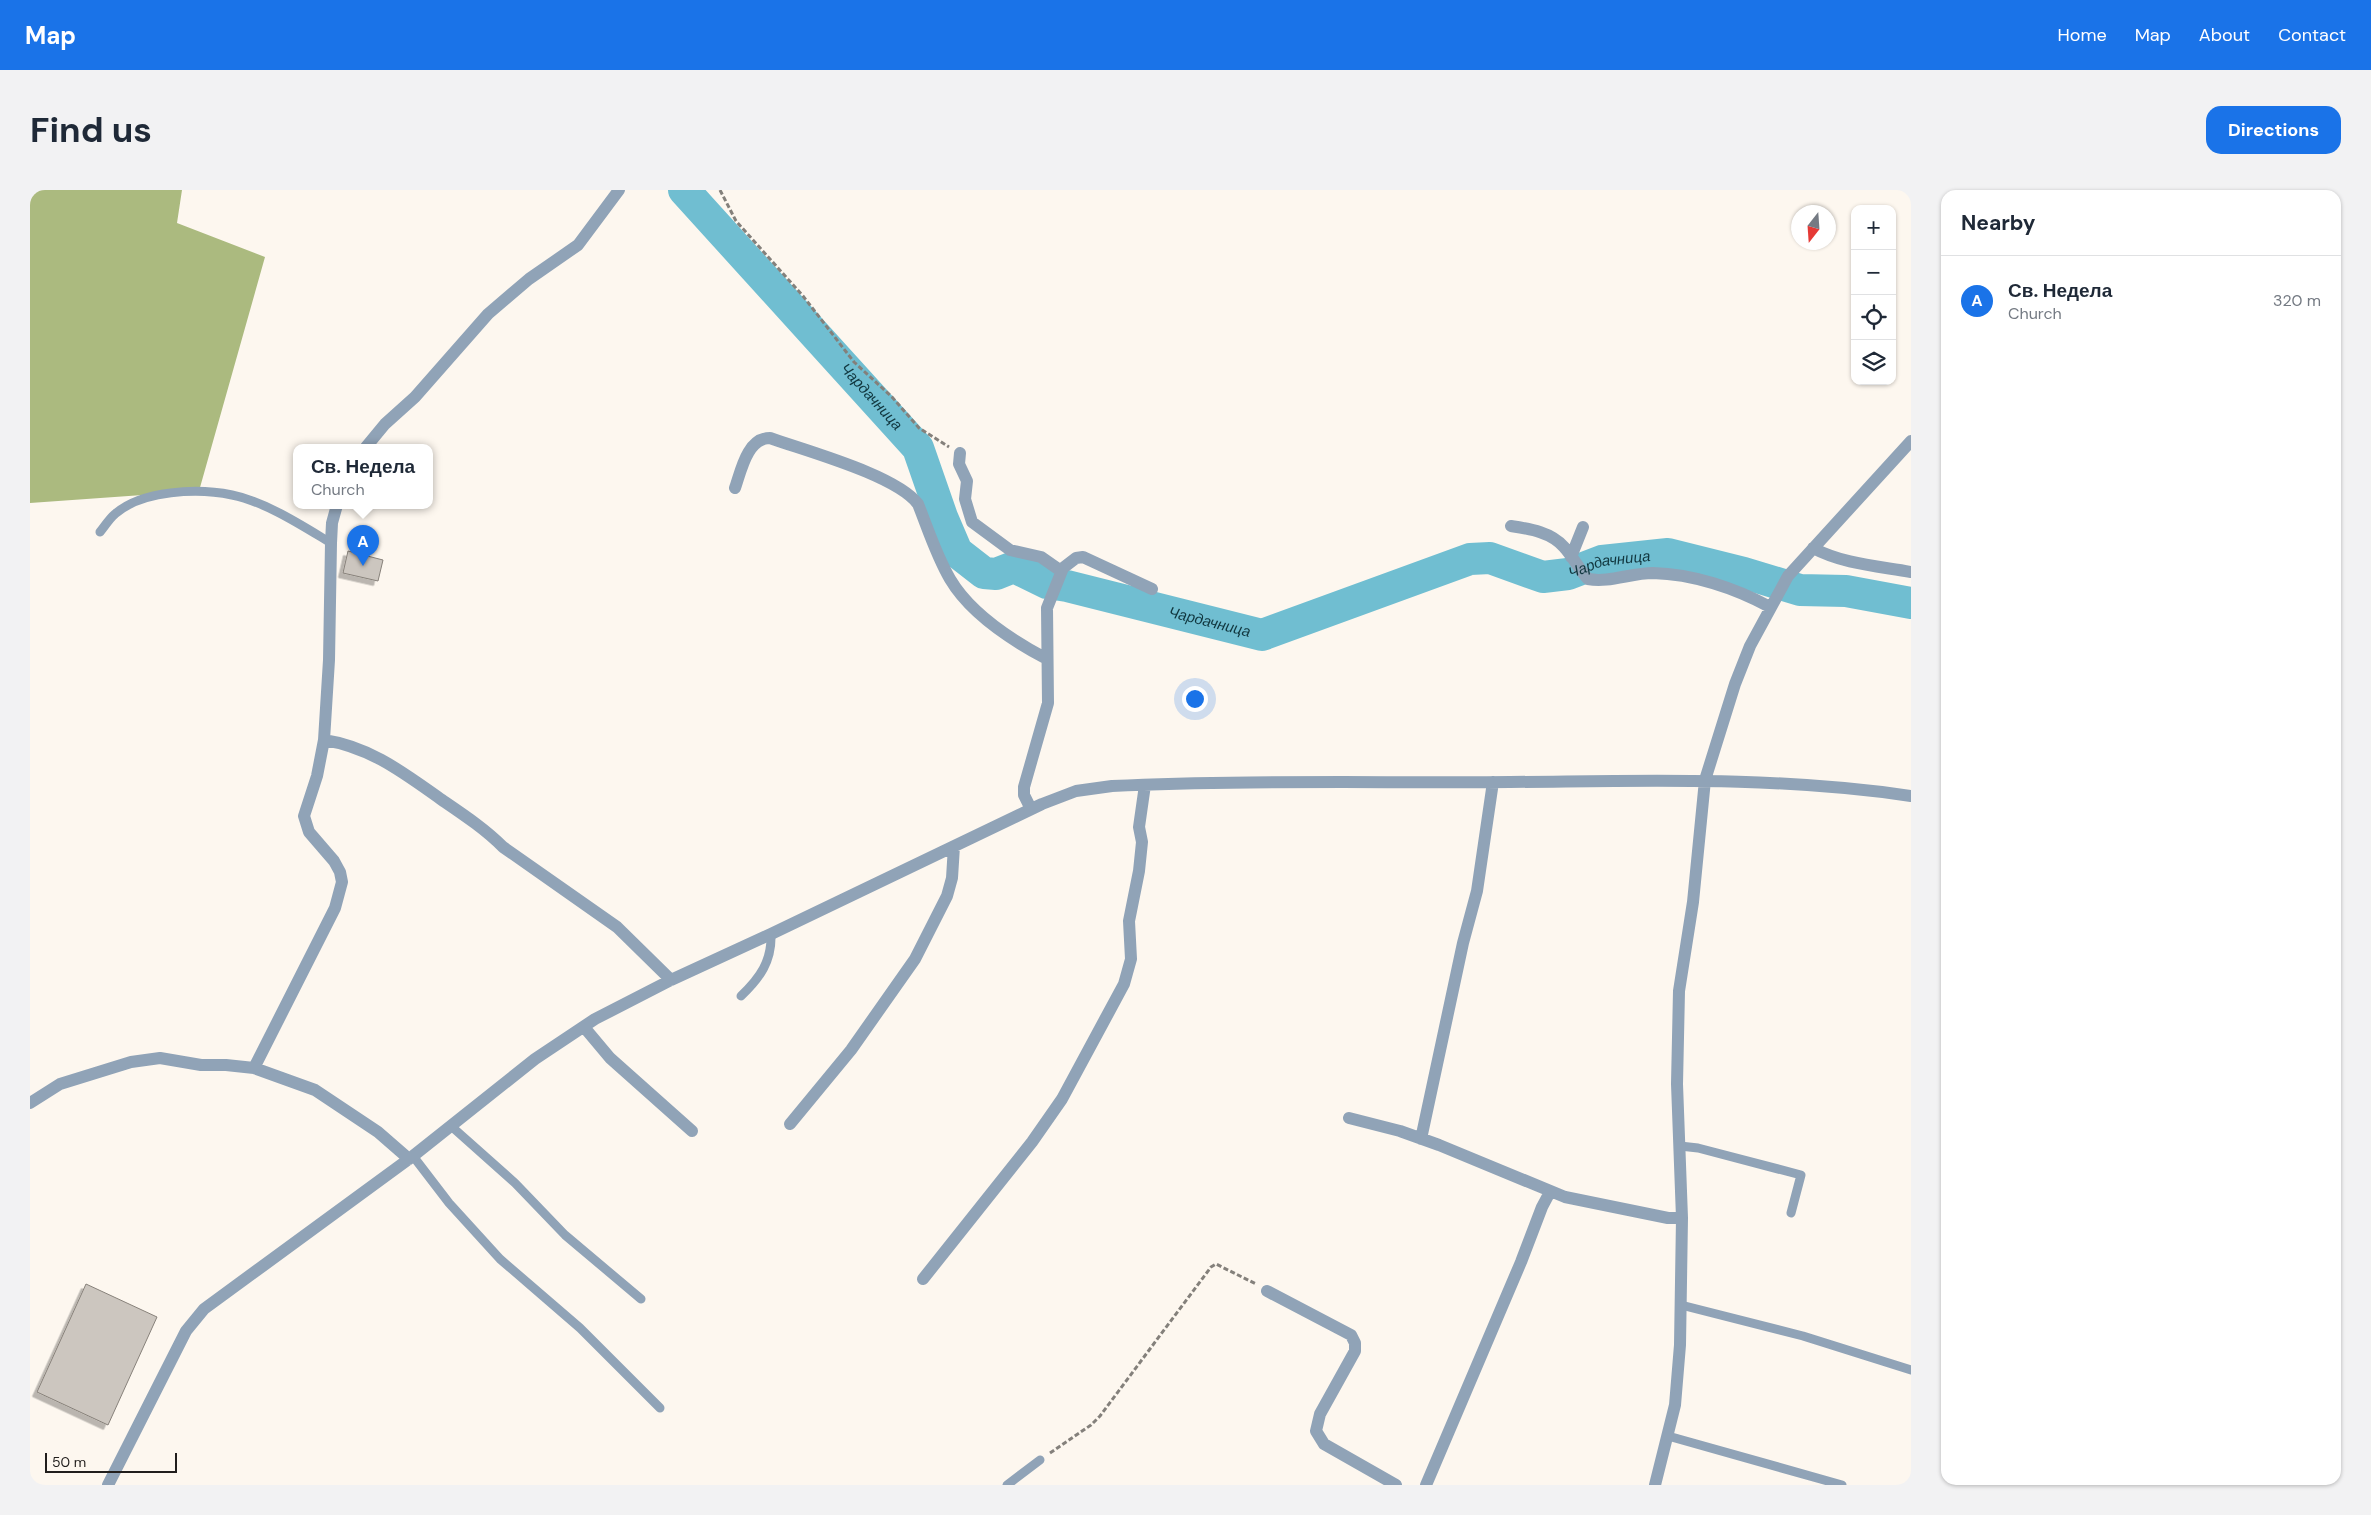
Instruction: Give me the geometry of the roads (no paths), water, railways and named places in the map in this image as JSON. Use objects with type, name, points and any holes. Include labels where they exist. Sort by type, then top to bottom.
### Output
[{"type":"street","points":[[368,444],[385,424],[415,397],[488,314],[529,280],[578,245],[619,190]]},
{"type":"street","points":[[735,488],[748,454],[757,441],[764,438],[770,438],[870,474],[898,487],[913,496],[918,504],[950,580],[962,596],[1010,639],[1047,659]]},
{"type":"street","points":[[1655,1485],[1675,1405],[1681,1305],[1682,1218],[1677,1084],[1679,991],[1693,902],[1705,780],[1735,684],[1750,646],[1778,592],[1788,576],[1911,441]]},
{"type":"street","points":[[960,453],[959,464],[967,481],[965,499],[972,522],[1010,550],[1041,557],[1060,575]]},
{"type":"street","points":[[254,1068],[291,998],[340,892],[342,882],[334,861],[316,842],[305,824],[304,816],[317,776],[324,740],[330,660],[332,523],[336,509]]},
{"type":"street","points":[[1511,526],[1532,530],[1555,538],[1588,579],[1595,580],[1654,573],[1682,577],[1734,590],[1770,607]]},
{"type":"street","points":[[1577,565],[1583,526]]},
{"type":"street","points":[[1813,548],[1828,556],[1850,562],[1911,572]]},
{"type":"street","points":[[1031,809],[1024,795],[1024,787],[1048,703],[1048,608],[1060,575],[1068,562],[1083,557],[1152,589]]},
{"type":"street","points":[[324,740],[340,742],[365,751],[394,766],[489,833],[503,847],[617,927],[671,980]]},
{"type":"street","points":[[108,1485],[186,1331],[204,1309],[411,1158],[535,1059],[584,1026],[671,980],[1031,809],[1076,791],[1112,786],[1144,785],[1705,780],[1795,784],[1872,790],[1911,796]]},
{"type":"street","points":[[1421,1138],[1463,943],[1477,891],[1493,782]]},
{"type":"street","points":[[923,1278],[1032,1142],[1062,1099],[1124,984],[1131,959],[1130,922],[1141,852],[1142,842],[1139,827],[1144,785]]},
{"type":"street","points":[[790,1124],[851,1050],[915,959],[947,896],[952,878],[954,846]]},
{"type":"street","points":[[584,1026],[610,1058],[692,1131]]},
{"type":"street","points":[[30,1102],[60,1084],[131,1062],[160,1058],[201,1065],[254,1068],[315,1090],[378,1132],[411,1158]]},
{"type":"street","points":[[1349,1118],[1421,1138],[1474,1158],[1550,1192],[1644,1213],[1682,1218]]},
{"type":"street","points":[[1426,1485],[1521,1262],[1542,1207],[1550,1192]]},
{"type":"street","points":[[1267,1291],[1351,1336],[1355,1343],[1355,1351],[1320,1414],[1316,1431],[1324,1444],[1396,1485]]},
{"type":"lane","points":[[100,532],[115,514],[132,504],[160,494],[199,491],[233,495],[265,507],[331,543]]},
{"type":"lane","points":[[742,996],[764,969],[771,948],[771,934]]},
{"type":"lane","points":[[451,1126],[515,1183],[565,1235],[642,1299]]},
{"type":"lane","points":[[1680,1146],[1698,1148],[1801,1175],[1791,1213]]},
{"type":"lane","points":[[411,1158],[500,1259],[580,1328],[660,1408]]},
{"type":"lane","points":[[1681,1305],[1797,1334],[1911,1370]]},
{"type":"lane","points":[[1668,1436],[1842,1485]]},
{"type":"lane","points":[[1007,1485],[1040,1460]]},
{"type":"waterway","name":"Чардачница","points":[[684,190],[918,448],[942,517],[957,552],[984,573],[996,574],[1014,567],[1047,583],[1067,586],[1262,635],[1470,559],[1490,558],[1543,577],[1568,574],[1602,561],[1668,554],[1744,573],[1800,590],[1846,591],[1911,603]]},
{"type":"place","name":"Св. Недела","points":[[363,566]]}]
